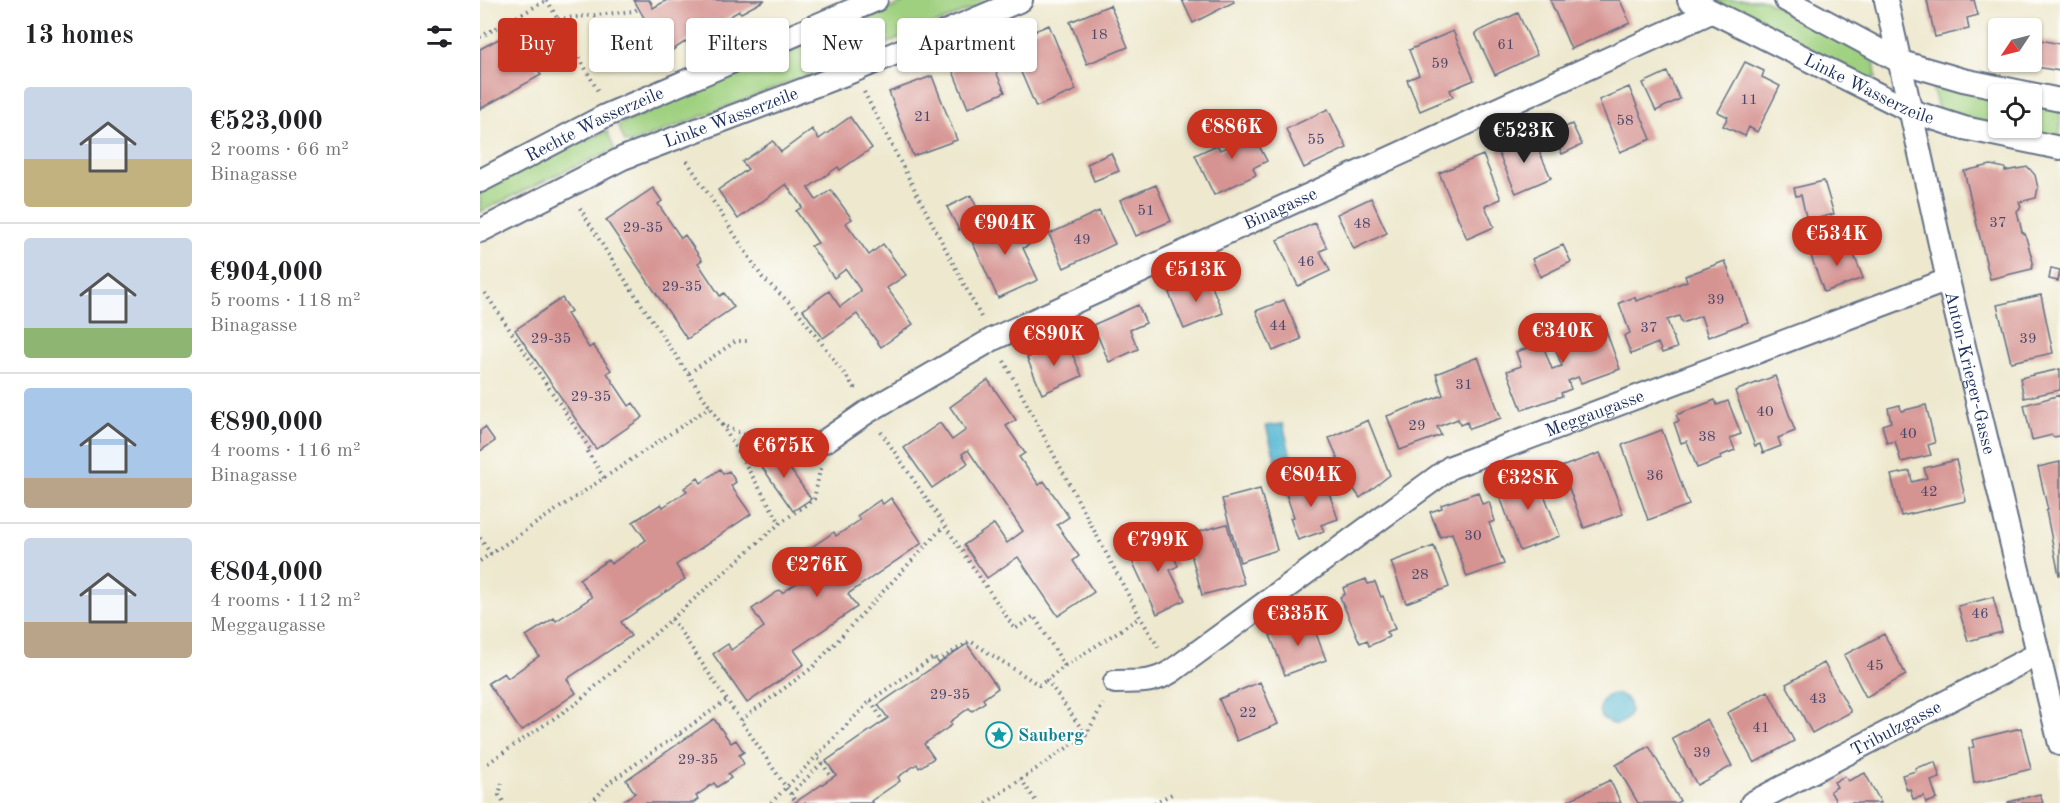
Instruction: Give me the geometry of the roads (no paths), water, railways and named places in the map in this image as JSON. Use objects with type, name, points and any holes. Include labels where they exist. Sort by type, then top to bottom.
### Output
[{"type":"street","name":"Rechte Wasserzeile","points":[[480,181],[605,116],[876,0]]},
{"type":"street","name":"Linke Wasserzeile","points":[[480,231],[623,158],[854,71],[1022,0]]},
{"type":"street","name":"Linke Wasserzeile","points":[[1689,0],[1911,111],[1964,128],[2060,148]]},
{"type":"street","points":[[1786,0],[1901,62],[1963,81],[2060,100]]},
{"type":"street","name":"Anton-Krieger-Gasse","points":[[1886,0],[1948,280],[2060,744]]},
{"type":"street","name":"Binagasse","points":[[825,441],[865,413],[993,339],[1711,12]]},
{"type":"street","name":"Meggaugasse","points":[[1114,682],[1159,679],[1173,671],[1451,467],[1948,280]]},
{"type":"street","name":"Tribulzgasse","points":[[1752,803],[2038,654]]},
{"type":"water","points":[[1283,424],[1292,461],[1277,465],[1266,426]]},
{"type":"water","points":[[1615,694],[1626,698],[1630,709],[1626,720],[1615,724],[1604,720],[1600,709],[1604,698]]},
{"type":"place","name":"Sauberg","points":[[999,735]]}]
